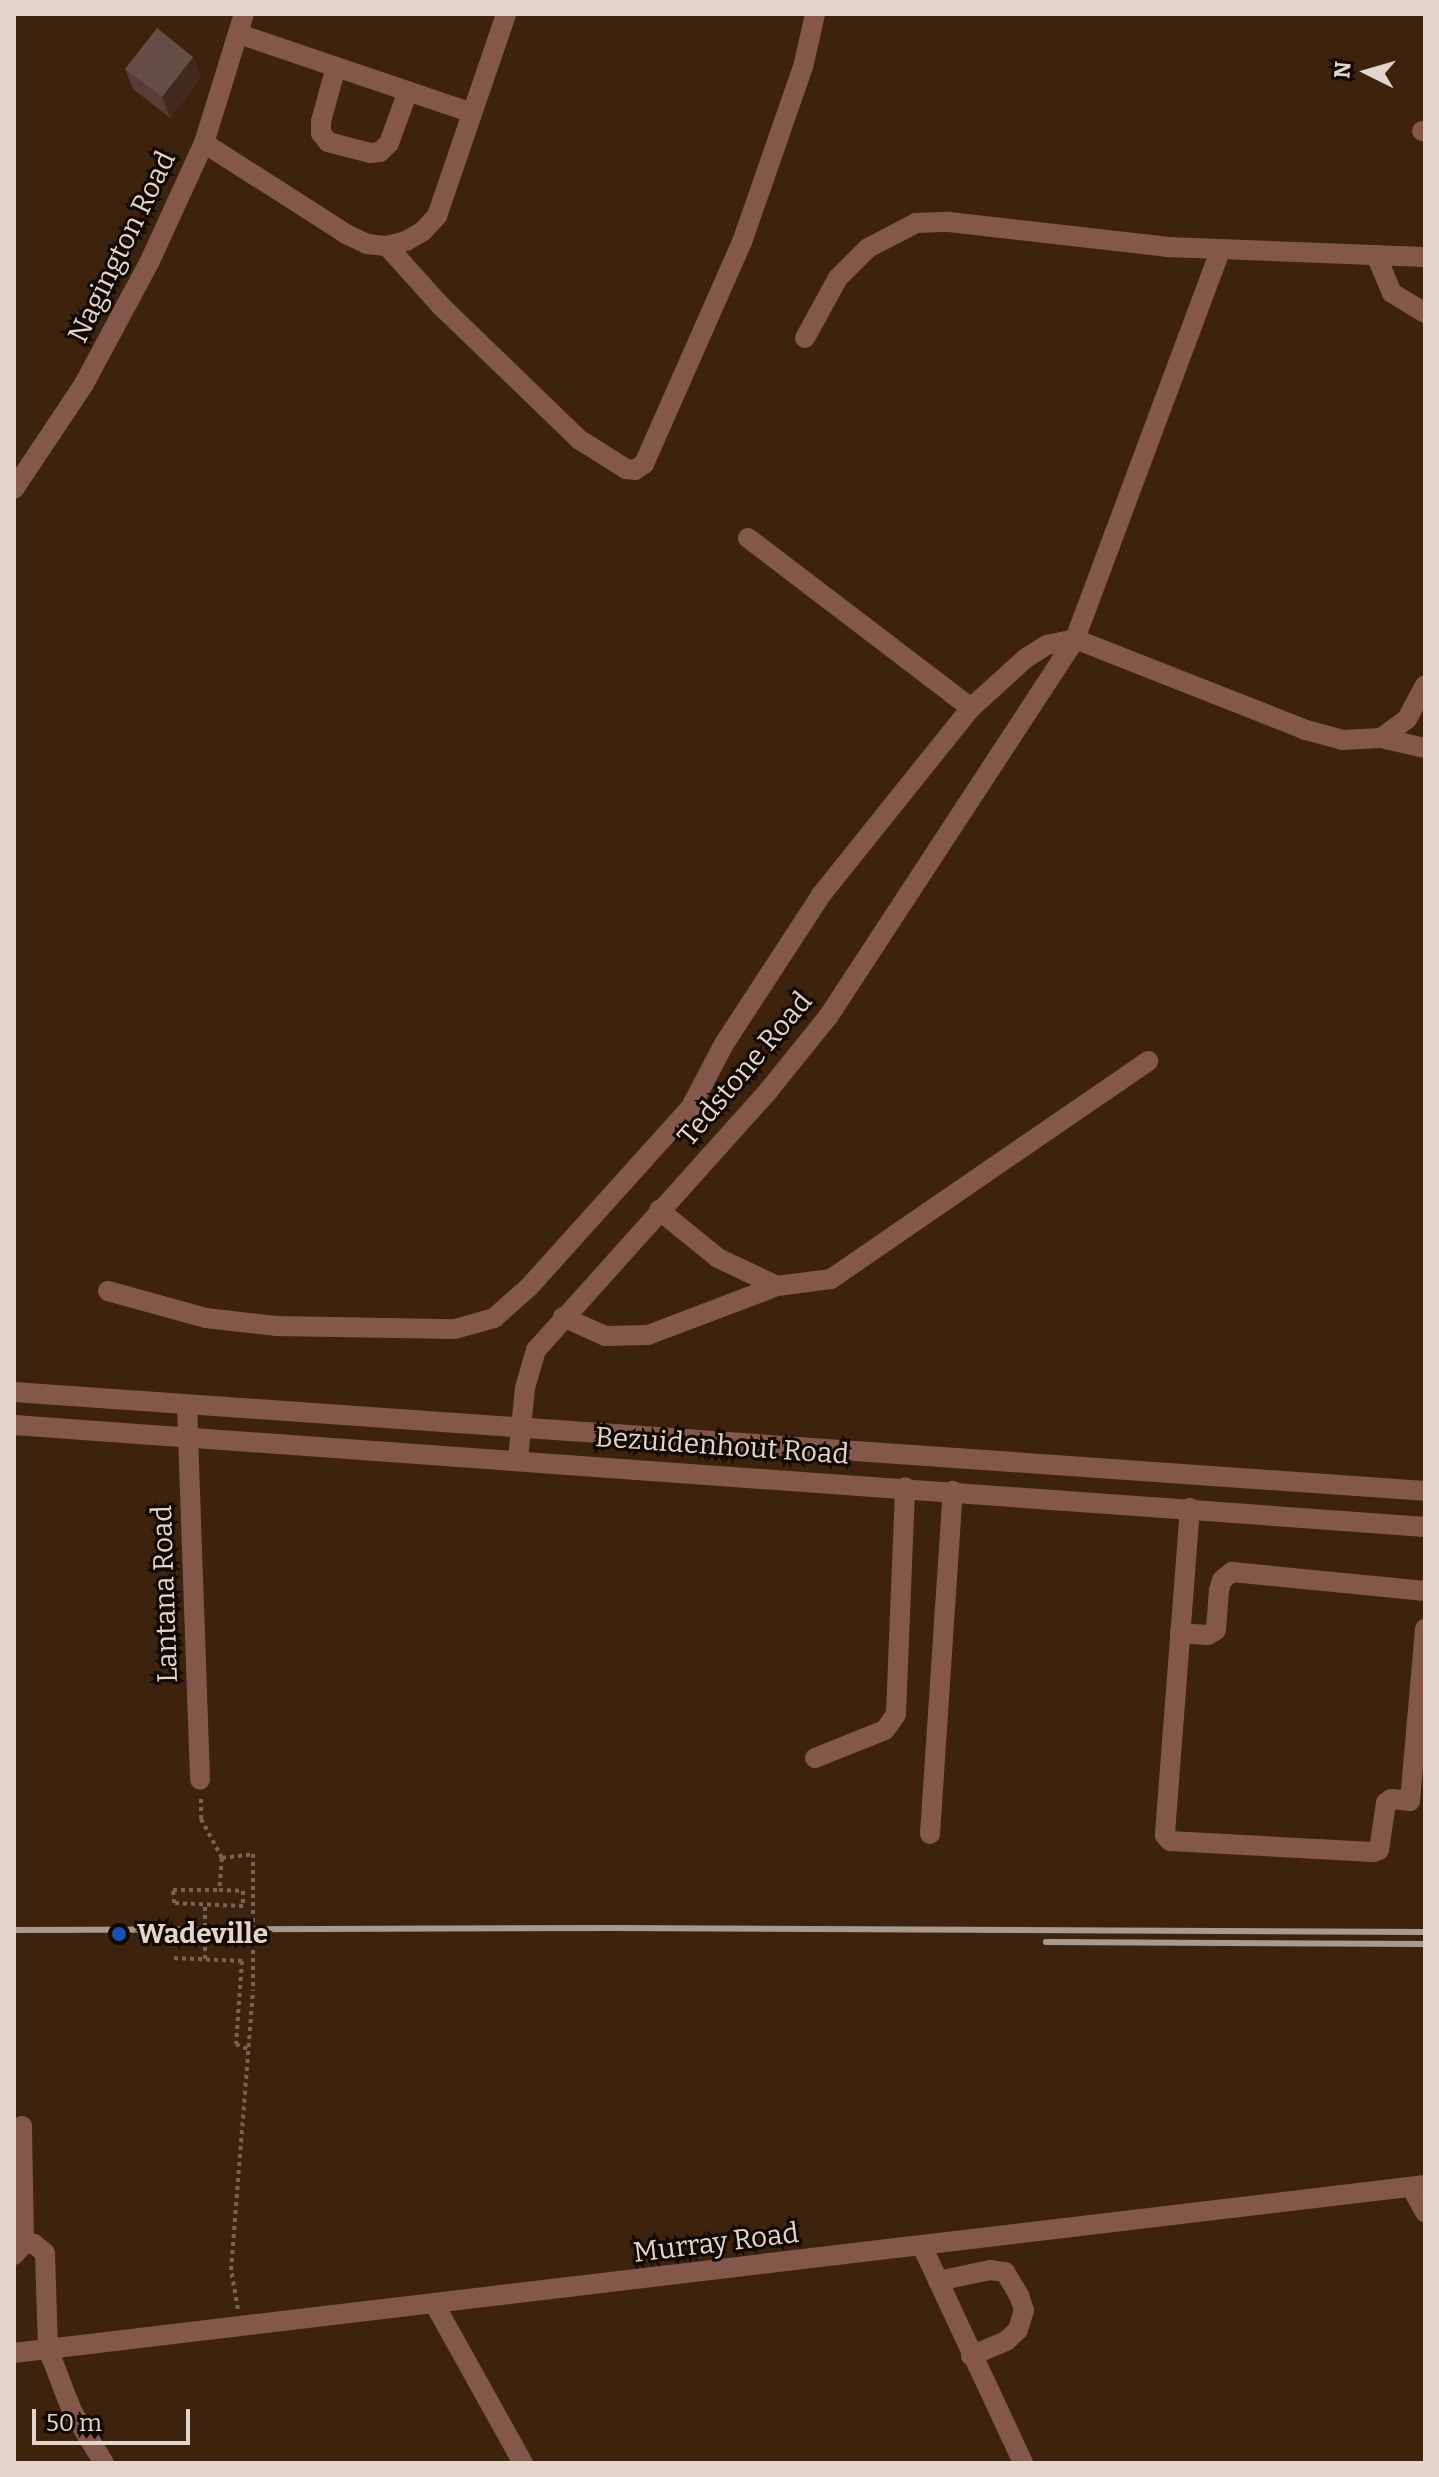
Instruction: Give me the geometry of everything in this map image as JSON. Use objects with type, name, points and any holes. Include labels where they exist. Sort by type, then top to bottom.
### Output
[{"type":"street","points":[[204,143],[367,244],[387,246],[415,236],[437,216],[506,14]]},
{"type":"street","points":[[387,246],[441,306],[580,440],[626,469],[635,470],[644,464],[742,242],[803,67],[815,14]]},
{"type":"street","points":[[242,24],[336,67],[472,113]]},
{"type":"street","name":"Nagington Road","points":[[14,489],[84,384],[149,263],[204,143],[242,24]]},
{"type":"street","points":[[336,67],[321,121],[321,133],[328,142],[370,153],[380,152],[389,143],[408,91]]},
{"type":"street","points":[[805,338],[838,278],[868,248],[916,223],[949,222],[1167,247],[1425,257]]},
{"type":"street","name":"Tedstone Road","points":[[518,1459],[527,1378],[536,1350],[769,1090],[828,1017],[1075,639],[1221,249]]},
{"type":"street","points":[[1376,255],[1392,293],[1425,313]]},
{"type":"street","points":[[748,538],[971,708]]},
{"type":"street","points":[[108,1291],[206,1318],[276,1326],[455,1329],[494,1318],[529,1287],[691,1107],[724,1044],[821,895],[971,708],[1026,658],[1047,645],[1075,639],[1306,730],[1343,740],[1381,738],[1425,748]]},
{"type":"street","points":[[1381,738],[1407,719],[1425,685]]},
{"type":"street","points":[[563,1317],[605,1336],[648,1335],[777,1286],[831,1279],[1148,1061]]},
{"type":"street","points":[[659,1210],[718,1258],[777,1286]]},
{"type":"street","name":"Bezuidenhout Road","points":[[14,1392],[1177,1474],[1423,1486]]},
{"type":"street","name":"Lantana Road","points":[[187,1406],[200,1780]]},
{"type":"street","points":[[427,1454],[428,1422]]},
{"type":"street","name":"Bezuidenhout Road","points":[[14,1425],[900,1486],[1420,1526]]},
{"type":"street","points":[[815,1758],[885,1730],[896,1714],[898,1455]]},
{"type":"street","points":[[1177,1474],[1182,1508],[1180,1633],[1165,1835],[1170,1841],[1379,1850],[1386,1803],[1391,1799],[1410,1801],[1423,1705],[1425,1629]]},
{"type":"street","points":[[1420,1526],[1423,1486]]},
{"type":"street","points":[[930,1834],[953,1491]]},
{"type":"street","points":[[1180,1633],[1208,1635],[1216,1630],[1219,1590],[1222,1580],[1232,1572],[1425,1591]]},
{"type":"street","points":[[22,2126],[19,2249],[34,2244],[45,2253],[48,2349],[72,2411],[104,2463]]},
{"type":"street","points":[[1418,2186],[1425,2212]]},
{"type":"street","name":"Murray Road","points":[[14,2353],[1418,2186]]},
{"type":"street","points":[[922,2246],[1023,2463]]},
{"type":"street","points":[[938,2281],[990,2270],[1005,2272],[1019,2295],[1024,2310],[1018,2330],[1006,2341],[971,2356]]},
{"type":"street","points":[[435,2305],[523,2463]]},
{"type":"path","points":[[200,1780],[201,1819],[222,1858],[219,1890]]},
{"type":"path","points":[[222,1858],[253,1854],[253,1990],[231,2270],[241,2327]]},
{"type":"path","points":[[173,1890],[243,1891],[243,1906],[205,1905],[174,1903],[173,1890]]},
{"type":"path","points":[[205,1905],[205,1959]]},
{"type":"path","points":[[174,1958],[242,1961],[236,2044],[248,2049]]},
{"type":"shaded area","points":[[14,14],[1425,14],[1425,2463],[14,2463]]},
{"type":"building","points":[[157,28],[193,57],[162,97],[125,69]]},
{"type":"railway","points":[[14,1930],[614,1928],[1425,1932]]},
{"type":"railway","points":[[1046,1942],[1425,1944]]},
{"type":"place","name":"Wadeville","points":[[119,1934]]}]
